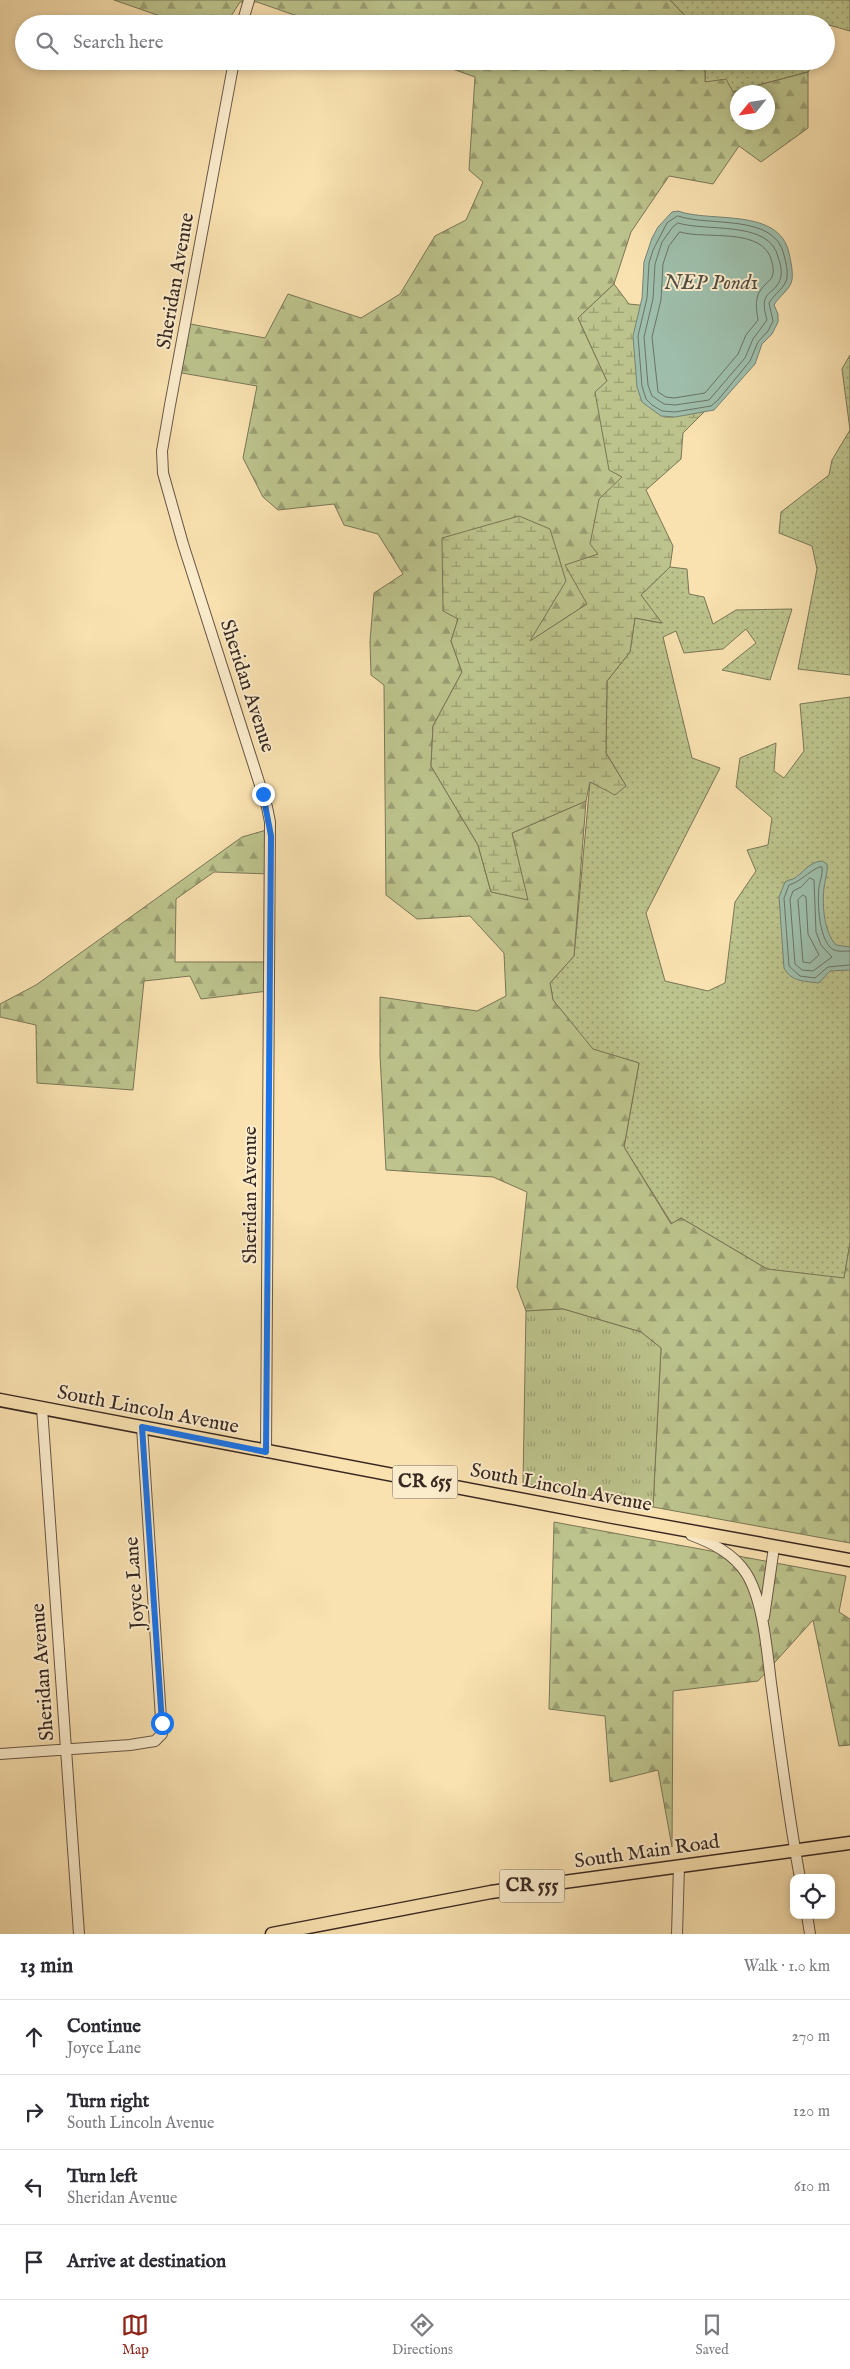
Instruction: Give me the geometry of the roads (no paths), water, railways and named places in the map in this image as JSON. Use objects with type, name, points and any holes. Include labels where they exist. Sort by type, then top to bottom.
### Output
[{"type":"main road","name":"South Lincoln Avenue","points":[[0,1400],[266,1452],[850,1560]]},
{"type":"main road","name":"South Main Road","points":[[272,1934],[490,1892],[850,1843]]},
{"type":"street","points":[[245,15],[249,0]]},
{"type":"street","name":"Sheridan Avenue","points":[[232,70],[170,405],[162,451],[162,466],[181,537],[270,822],[266,1452]]},
{"type":"street","name":"Sheridan Avenue","points":[[42,1408],[79,1934]]},
{"type":"street","name":"Joyce Lane","points":[[66,1750],[144,1743],[161,1736],[162,1723],[142,1427]]},
{"type":"street","points":[[677,1529],[719,1547],[733,1557],[746,1572],[754,1589],[764,1630],[799,1874]]},
{"type":"street","points":[[764,1630],[766,1592],[774,1547]]},
{"type":"street","points":[[0,1754],[66,1750]]},
{"type":"street","points":[[677,1934],[679,1866]]},
{"type":"street","points":[[808,1919],[810,1934]]},
{"type":"water","name":"NEP Pond1","points":[[678,211],[742,219],[772,229],[783,238],[789,253],[792,266],[792,280],[789,287],[774,305],[778,314],[778,322],[772,334],[762,344],[755,364],[714,410],[675,417],[661,416],[642,402],[637,387],[633,336],[642,298],[644,262],[652,238],[658,227],[672,212]]},
{"type":"water","points":[[822,861],[827,864],[823,903],[826,926],[836,945],[850,947],[850,970],[830,971],[819,983],[794,978],[784,968],[779,897],[785,882],[797,877],[809,866]]}]
